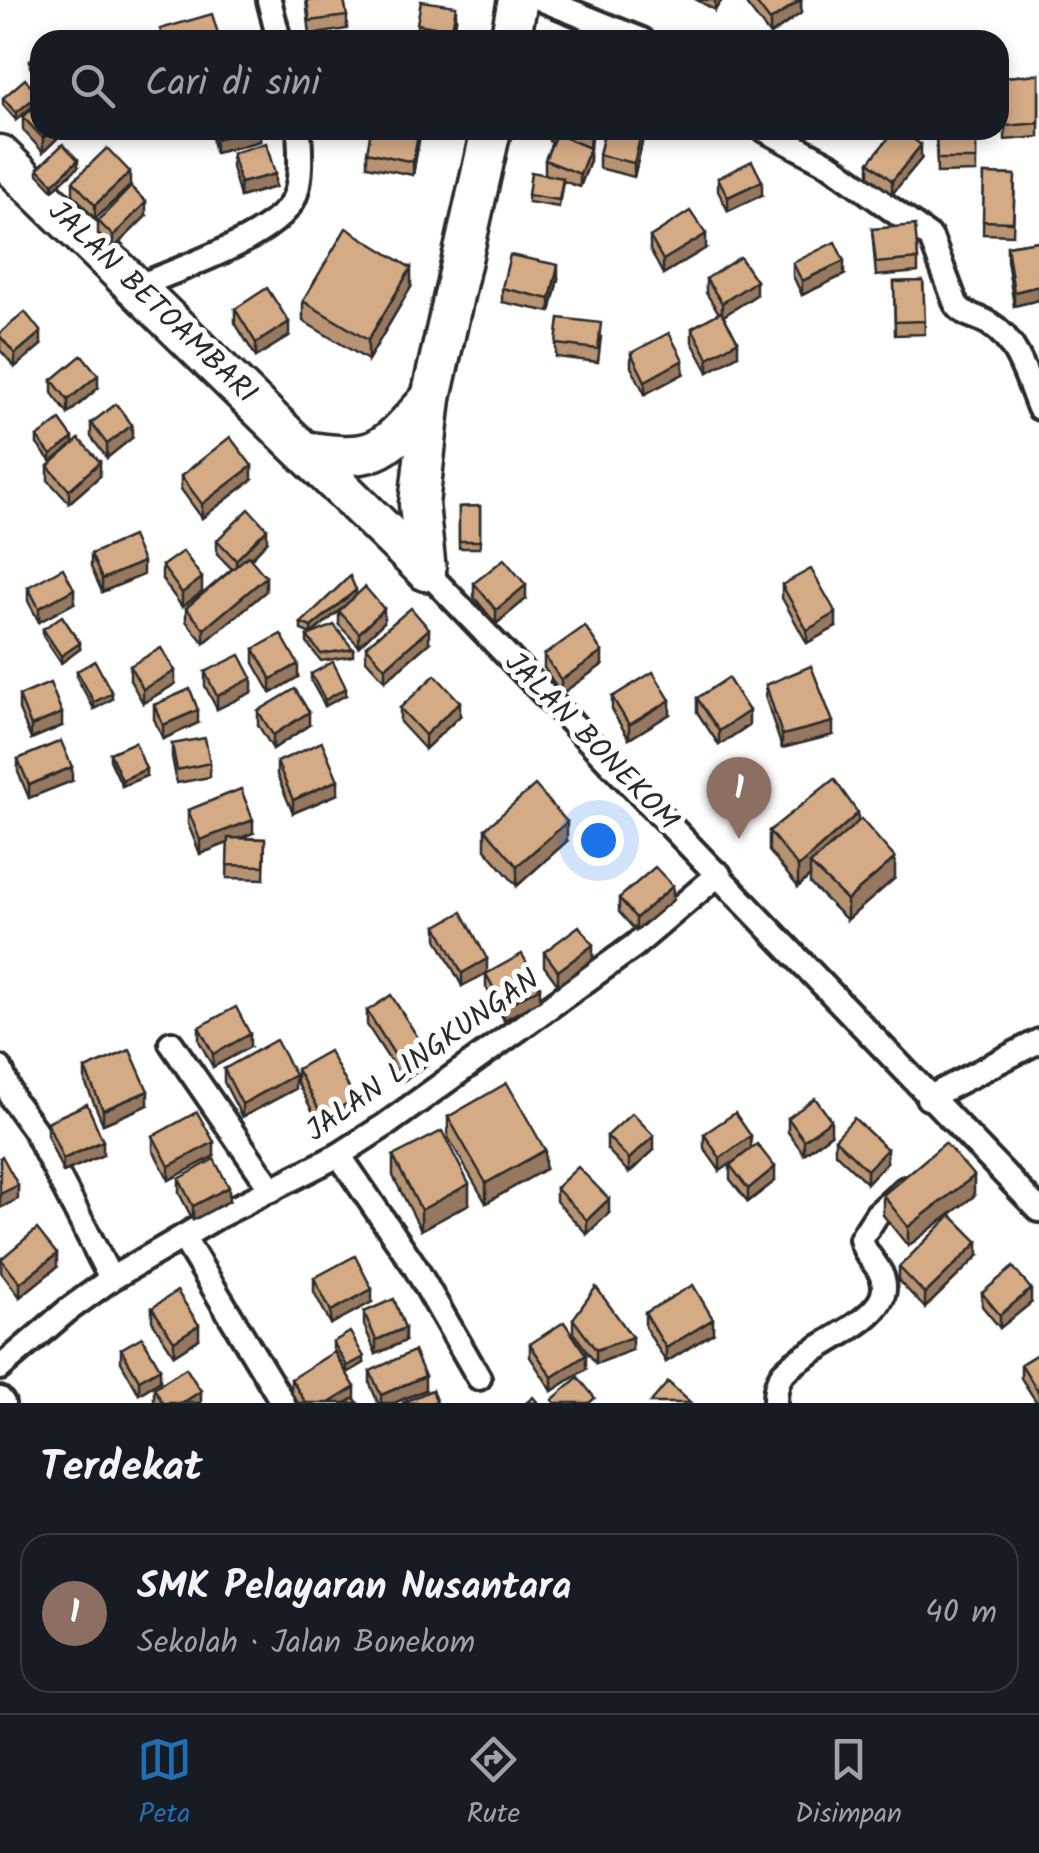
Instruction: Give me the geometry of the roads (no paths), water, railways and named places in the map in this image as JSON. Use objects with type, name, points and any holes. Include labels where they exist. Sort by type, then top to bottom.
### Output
[{"type":"main road","points":[[512,30],[518,0]]},
{"type":"main road","points":[[426,571],[419,504],[431,398],[489,140]]},
{"type":"main road","name":"JALAN BETOAMBARI","points":[[0,154],[304,451]]},
{"type":"main road","points":[[304,451],[352,457],[375,453],[395,438],[431,398]]},
{"type":"main road","name":"JALAN BONEKOM","points":[[304,451],[426,571]]},
{"type":"street","points":[[268,0],[276,30]]},
{"type":"street","points":[[543,0],[617,30]]},
{"type":"street","points":[[137,287],[260,232],[280,218],[296,196],[299,140]]},
{"type":"street","points":[[784,140],[832,166],[931,238],[961,312],[992,324],[1011,345],[1039,408]]},
{"type":"street","name":"JALAN BONEKOM","points":[[426,571],[719,874],[928,1098],[959,1143],[1039,1210]]},
{"type":"street","name":"JALAN LINGKUNGAN","points":[[0,1368],[110,1279],[339,1155],[440,1087],[634,946],[719,874]]},
{"type":"street","points":[[928,1098],[1039,1041]]},
{"type":"street","points":[[172,1043],[272,1190]]},
{"type":"street","points":[[0,1068],[12,1100],[34,1129],[110,1279]]},
{"type":"street","points":[[339,1155],[414,1265],[478,1378]]},
{"type":"street","points":[[775,1403],[775,1388],[784,1372],[872,1312],[884,1297],[885,1282],[862,1247],[861,1239],[876,1214],[922,1175]]},
{"type":"street","points":[[183,1237],[284,1403]]},
{"type":"place","name":"SMK Pelayaran Nusantara","points":[[739,839]]}]
